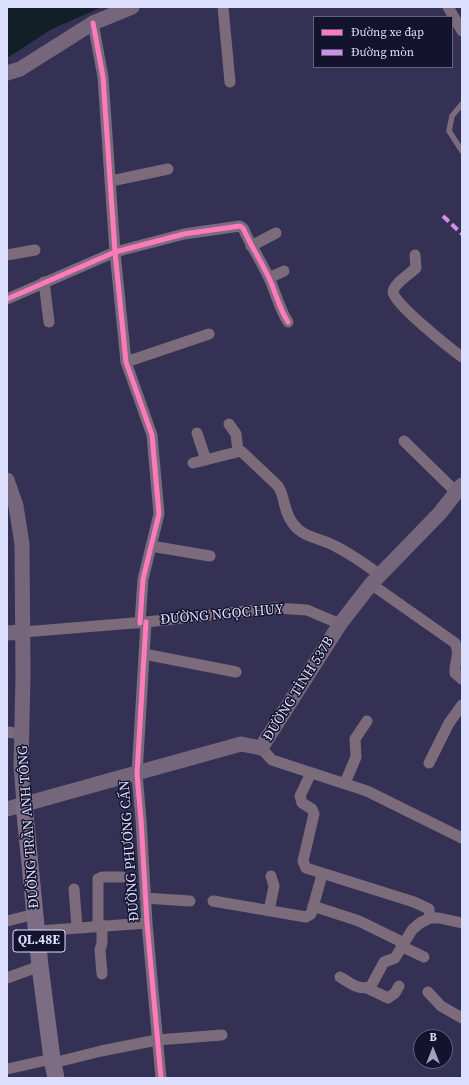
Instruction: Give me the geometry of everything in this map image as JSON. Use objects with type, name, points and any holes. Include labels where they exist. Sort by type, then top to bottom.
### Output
[{"type":"main road","points":[[7,73],[20,69],[93,23],[132,7]]},
{"type":"main road","name":"ĐƯỜNG TRẦN ANH TÔNG","points":[[9,489],[20,524],[22,544],[21,766],[40,966],[53,1067]]},
{"type":"main road","name":"ĐƯỜNG TỈNH 537B","points":[[7,809],[241,744],[261,748],[340,624],[375,579],[440,513],[459,489]]},
{"type":"main road","name":"ĐƯỜNG NGỌC HUY","points":[[7,633],[22,632]]},
{"type":"street","points":[[224,7],[230,82]]},
{"type":"street","points":[[448,7],[462,31]]},
{"type":"street","name":"ĐƯỜNG PHƯƠNG CẤN","points":[[93,23],[103,77],[115,252],[126,362],[152,435],[159,514],[143,579],[144,654],[137,774],[145,898],[161,1078]]},
{"type":"street","points":[[111,181],[168,169]]},
{"type":"street","points":[[7,299],[115,252],[184,234],[240,226],[243,228],[251,246],[269,278],[277,302],[288,322]]},
{"type":"street","points":[[251,246],[276,234]]},
{"type":"street","points":[[7,255],[35,250]]},
{"type":"street","points":[[415,255],[416,268],[397,285],[394,290],[394,297],[411,315],[462,357]]},
{"type":"street","points":[[269,278],[284,271]]},
{"type":"street","points":[[44,282],[49,322]]},
{"type":"street","points":[[126,362],[209,334]]},
{"type":"street","points":[[229,424],[236,434],[238,451]]},
{"type":"street","points":[[197,433],[206,460]]},
{"type":"street","points":[[404,441],[459,489]]},
{"type":"street","points":[[193,464],[238,451],[248,457],[278,486],[281,492],[285,513],[298,530],[354,556],[375,579],[455,643],[460,643],[455,673],[462,679]]},
{"type":"street","points":[[151,546],[210,556]]},
{"type":"street","name":"ĐƯỜNG NGỌC HUY","points":[[22,632],[143,622],[275,608],[307,610],[340,624]]},
{"type":"street","points":[[144,654],[236,672]]},
{"type":"street","points":[[429,763],[449,723],[462,705]]},
{"type":"street","points":[[345,783],[356,757],[356,739],[367,721]]},
{"type":"street","points":[[7,732],[22,734]]},
{"type":"street","points":[[261,748],[272,760],[367,791],[462,838]]},
{"type":"street","points":[[310,773],[300,796],[302,803],[312,809],[314,814],[303,863],[306,868],[322,875],[375,889],[414,902],[429,909],[430,918]]},
{"type":"street","points":[[213,901],[306,917],[311,914],[322,875]]},
{"type":"street","points":[[269,910],[274,886],[271,876]]},
{"type":"street","points":[[102,974],[100,950],[102,943],[98,879],[102,877],[122,877]]},
{"type":"street","points":[[74,888],[77,927]]},
{"type":"street","points":[[145,898],[190,901]]},
{"type":"street","points":[[313,906],[359,922],[403,944],[424,957]]},
{"type":"street","points":[[367,988],[371,986],[386,960],[395,958],[414,928],[430,918],[446,918],[462,923]]},
{"type":"street","points":[[7,921],[36,922],[77,927],[147,923]]},
{"type":"street","points":[[7,978],[40,966]]},
{"type":"street","points":[[340,977],[361,988],[367,988],[385,998],[392,996],[399,986]]},
{"type":"street","points":[[428,992],[441,1006],[462,1018]]},
{"type":"street","points":[[7,1069],[53,1067],[101,1051],[157,1040],[222,1035]]},
{"type":"lane","points":[[462,104],[452,116],[449,131],[462,151]]},
{"type":"shaded area","points":[[7,7],[102,7],[52,29],[7,58]]},
{"type":"marked path","points":[[443,216],[462,234]]},
{"type":"cycle path","points":[[93,23],[103,77],[115,252],[126,362],[152,435],[159,514],[143,579],[140,623]]},
{"type":"cycle path","points":[[7,299],[115,252],[184,234],[240,226],[243,228],[266,272],[288,322]]},
{"type":"cycle path","points":[[146,622],[137,774],[147,923],[161,1078]]}]
